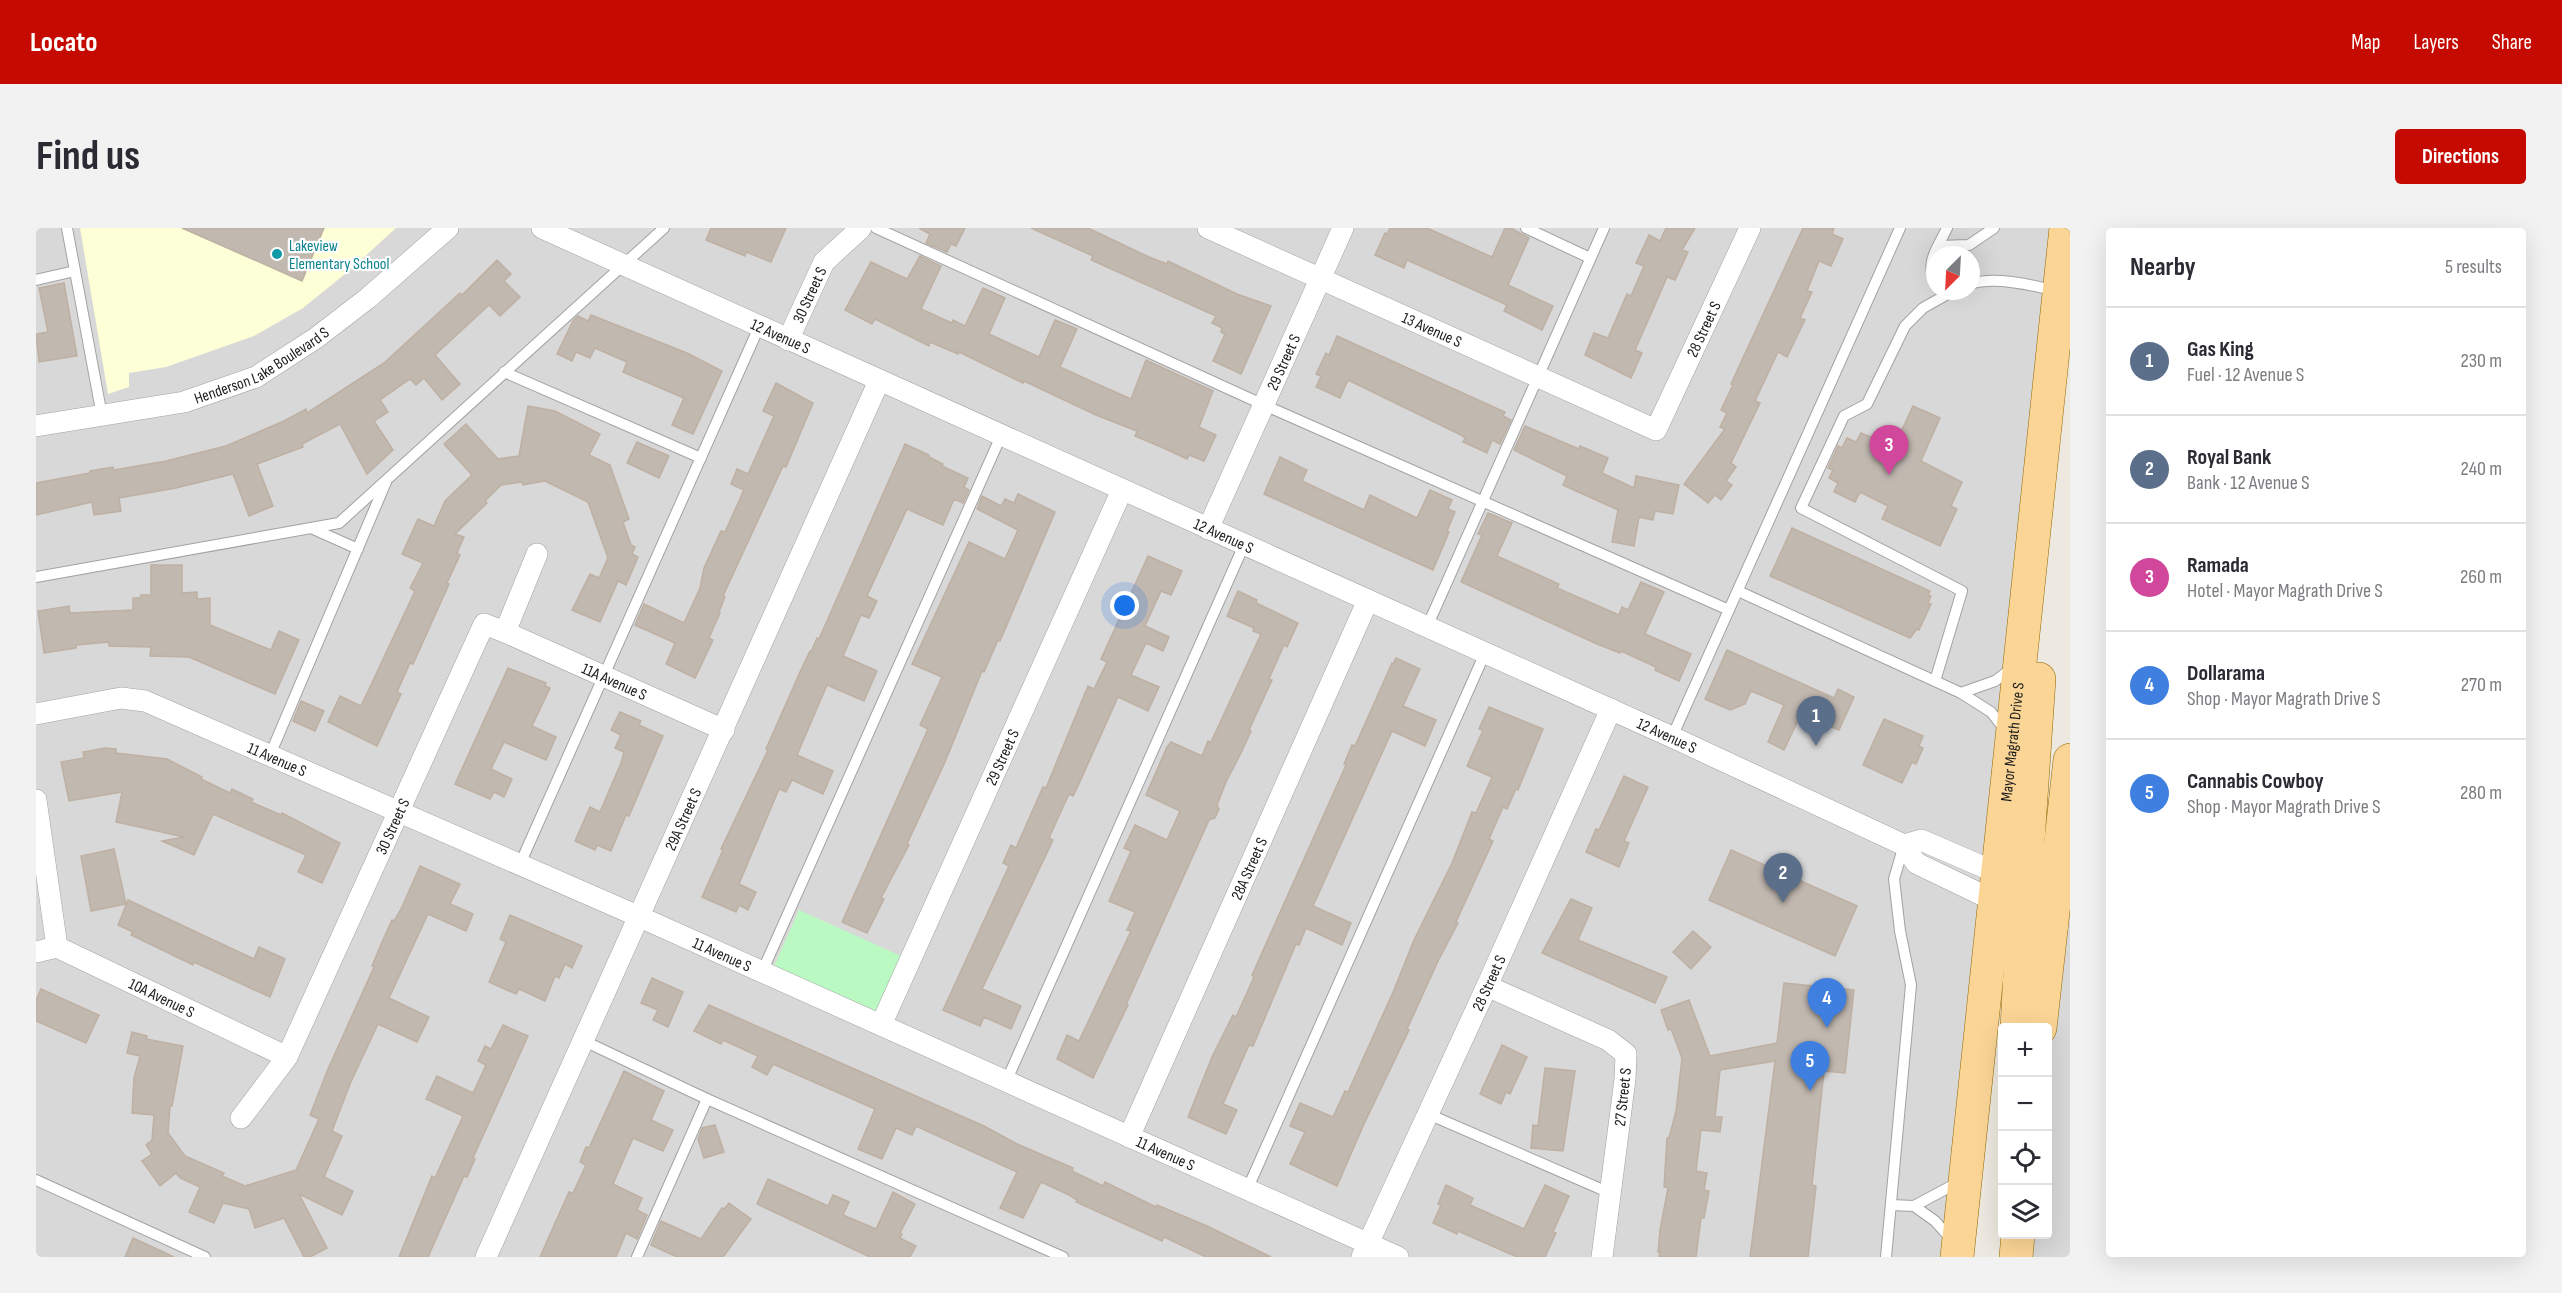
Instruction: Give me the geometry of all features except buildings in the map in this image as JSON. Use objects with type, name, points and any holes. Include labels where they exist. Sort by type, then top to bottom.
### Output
[{"type":"main road","name":"Mayor Magrath Drive S","points":[[2040,1023],[2035,905],[2011,738],[2066,296],[2066,228]]},
{"type":"main road","points":[[2018,1023],[2035,905],[2041,655],[2027,597]]},
{"type":"main road","name":"Mayor Magrath Drive S","points":[[1958,1252],[1966,1178],[2070,760]]},
{"type":"main road","points":[[2004,1239],[2006,1257]]},
{"type":"main road","points":[[2016,1257],[2018,1239]]},
{"type":"street","name":"Henderson Lake Boulevard S","points":[[36,426],[184,402],[256,377],[316,338],[368,298],[448,228]]},
{"type":"street","name":"12 Avenue S","points":[[542,228],[1672,737],[1904,845],[1916,863],[2035,905]]},
{"type":"street","name":"30 Street S","points":[[788,340],[824,262],[861,228]]},
{"type":"street","name":"13 Avenue S","points":[[1208,228],[1656,430]]},
{"type":"street","name":"29 Street S","points":[[1208,529],[1343,228]]},
{"type":"street","name":"28 Street S","points":[[1656,430],[1750,228]]},
{"type":"street","name":"29A Street S","points":[[486,1257],[879,381]]},
{"type":"street","name":"29 Street S","points":[[881,1025],[1122,490]]},
{"type":"street","points":[[505,632],[537,554]]},
{"type":"street","name":"28A Street S","points":[[1129,1137],[1368,600]]},
{"type":"street","name":"30 Street S","points":[[241,1118],[286,1057],[484,624],[505,632]]},
{"type":"street","name":"11A Avenue S","points":[[505,632],[724,730]]},
{"type":"street","name":"11 Avenue S","points":[[36,714],[121,698],[145,702],[520,864],[881,1025],[1247,1190],[1365,1250],[1398,1257]]},
{"type":"street","name":"28 Street S","points":[[1365,1250],[1611,709]]},
{"type":"street","points":[[36,800],[57,947],[36,952]]},
{"type":"street","name":"10A Avenue S","points":[[57,947],[286,1057]]},
{"type":"street","name":"27 Street S","points":[[1487,986],[1608,1040],[1626,1054],[1625,1079],[1602,1257]]},
{"type":"lane","points":[[67,228],[102,416]]},
{"type":"lane","points":[[36,577],[339,523],[664,228]]},
{"type":"lane","points":[[876,228],[1264,405],[1729,610]]},
{"type":"lane","points":[[1526,228],[1590,258]]},
{"type":"lane","points":[[1427,627],[1604,228]]},
{"type":"lane","points":[[1672,737],[1900,228]]},
{"type":"lane","points":[[1947,228],[1939,246],[1969,245],[1994,228]]},
{"type":"lane","points":[[36,280],[75,271]]},
{"type":"lane","points":[[1980,281],[2005,282],[2066,296]]},
{"type":"lane","points":[[1934,300],[1905,326],[1867,404],[1844,416],[1801,508],[1962,591],[1935,681]]},
{"type":"lane","points":[[520,864],[759,327]]},
{"type":"lane","points":[[504,372],[701,458]]},
{"type":"lane","points":[[762,972],[1001,436]]},
{"type":"lane","points":[[270,755],[388,478]]},
{"type":"lane","points":[[310,528],[358,549]]},
{"type":"lane","points":[[1006,1082],[1244,545]]},
{"type":"lane","points":[[1738,591],[1961,693],[1991,712],[2011,738]]},
{"type":"lane","points":[[1247,1190],[1485,653]]},
{"type":"lane","points":[[1961,693],[1995,681],[2020,662]]},
{"type":"lane","points":[[1886,1257],[1911,985],[1900,931],[1894,879],[1904,845]]},
{"type":"lane","points":[[584,1041],[707,1099],[1063,1257]]},
{"type":"lane","points":[[637,1257],[707,1099]]},
{"type":"lane","points":[[1428,1114],[1610,1193]]},
{"type":"lane","points":[[1891,1205],[1914,1206],[1943,1193],[1966,1178]]},
{"type":"lane","points":[[36,1180],[205,1257]]},
{"type":"lane","points":[[1914,1206],[1935,1221],[1958,1252]]},
{"type":"shaded area","points":[[36,228],[2062,228],[1956,1257],[36,1257]]},
{"type":"shaded area","points":[[80,228],[396,228],[350,270],[303,308],[254,336],[166,367],[129,373],[129,387],[108,394]]},
{"type":"shaded area","points":[[2070,763],[2070,1257],[2016,1257],[2018,1239],[2052,1239],[2052,1023],[2048,1023]]},
{"type":"green space","points":[[799,910],[910,960],[881,1025],[770,975]]},
{"type":"place","name":"Lakeview Elementary School","points":[[277,254]]},
{"type":"place","name":"Ramada","points":[[1889,475]]},
{"type":"place","name":"Gas King","points":[[1816,746]]},
{"type":"place","name":"Royal Bank","points":[[1783,903]]},
{"type":"place","name":"Dollarama","points":[[1827,1028]]},
{"type":"place","name":"Cannabis Cowboy","points":[[1810,1091]]}]
